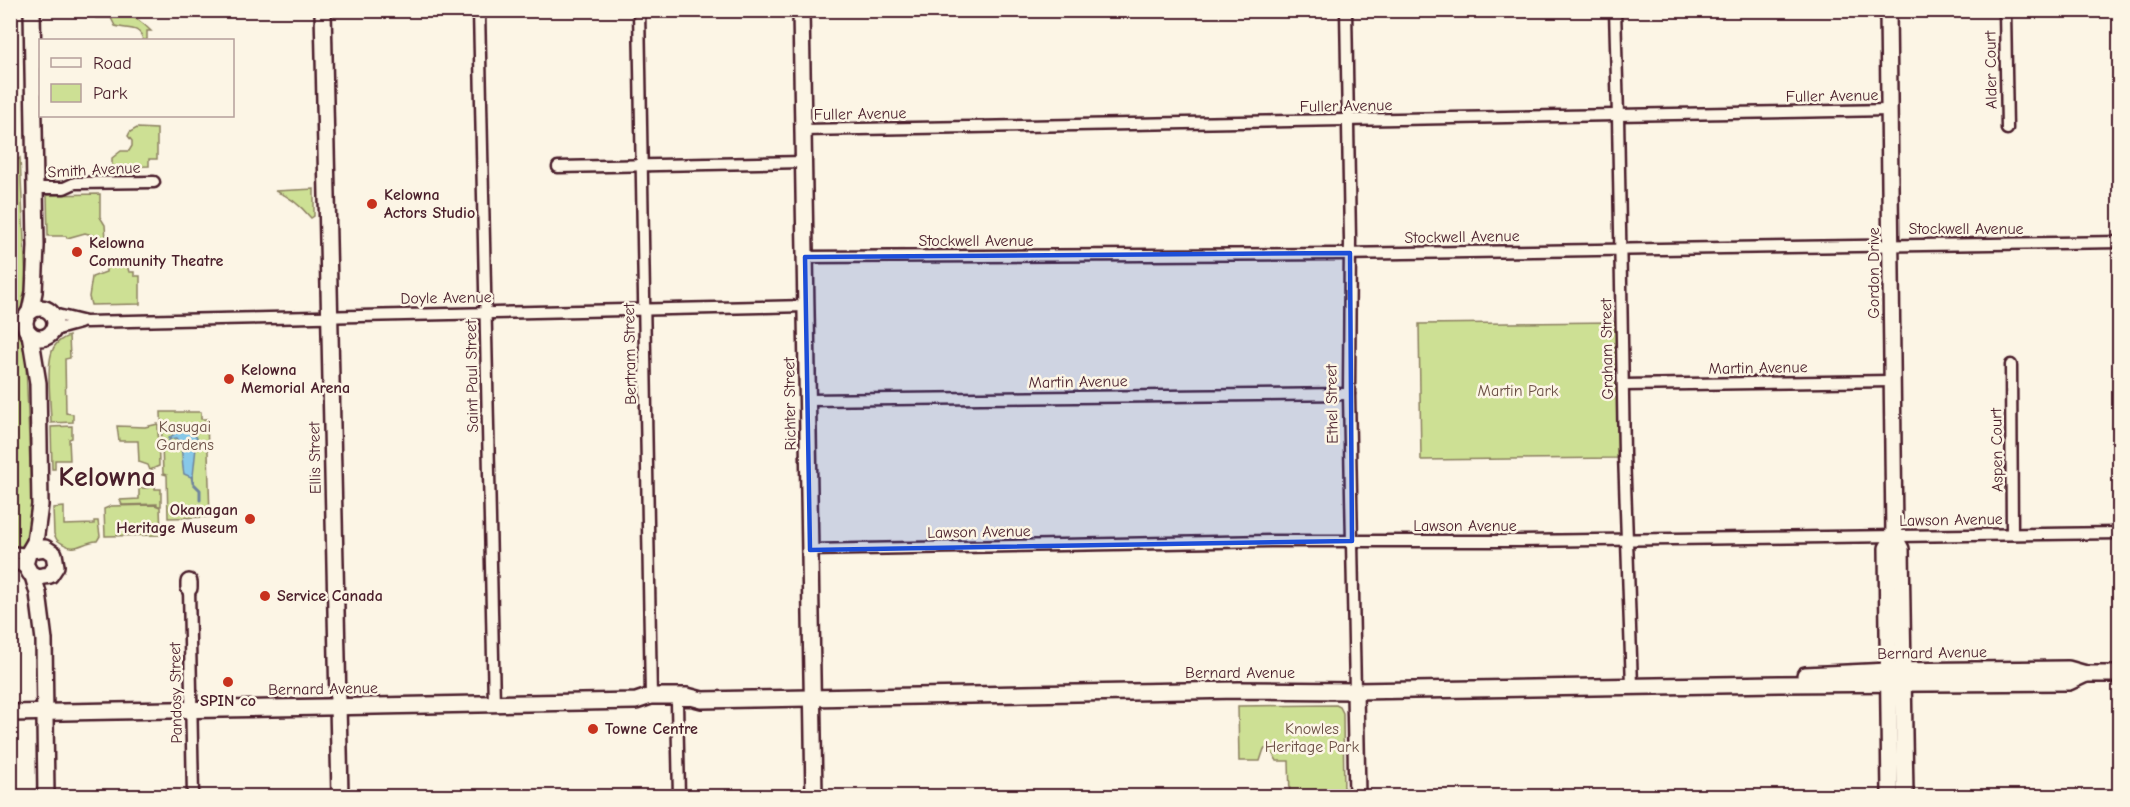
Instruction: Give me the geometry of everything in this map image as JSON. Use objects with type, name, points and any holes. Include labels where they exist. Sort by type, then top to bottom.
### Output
[{"type":"street","points":[[32,10],[36,246],[34,292],[25,322],[30,334],[38,383],[40,505],[30,562],[37,583],[44,640]]},
{"type":"street","name":"Ellis Street","points":[[323,10],[340,796]]},
{"type":"street","name":"Saint Paul Street","points":[[479,10],[494,704]]},
{"type":"street","name":"Bertram Street","points":[[639,10],[640,165],[645,310],[644,698]]},
{"type":"street","name":"Richter Street","points":[[801,10],[814,796]]},
{"type":"street","name":"Ethel Street","points":[[1346,10],[1350,253],[1349,394],[1357,796]]},
{"type":"street","name":"Graham Street","points":[[1615,10],[1632,686]]},
{"type":"street","name":"Gordon Drive","points":[[1888,10],[1894,536],[1887,548],[1905,796]]},
{"type":"street","name":"Alder Court","points":[[2005,10],[2007,129]]},
{"type":"street","name":"Fuller Avenue","points":[[803,130],[1889,110]]},
{"type":"street","points":[[558,166],[804,162]]},
{"type":"street","name":"Smith Avenue","points":[[36,188],[64,188],[75,183],[154,182]]},
{"type":"street","name":"Stockwell Avenue","points":[[806,256],[1350,253],[2120,242]]},
{"type":"street","points":[[36,246],[50,311],[56,321],[38,383]]},
{"type":"street","name":"Doyle Avenue","points":[[51,333],[86,322],[806,306]]},
{"type":"street","points":[[30,311],[38,308],[50,311]]},
{"type":"street","name":"Doyle Avenue","points":[[50,311],[86,322]]},
{"type":"street","points":[[30,334],[38,338],[51,333]]},
{"type":"street","name":"Aspen Court","points":[[2011,365],[2012,534]]},
{"type":"street","name":"Martin Avenue","points":[[1624,385],[1892,381]]},
{"type":"street","name":"Martin Avenue","points":[[808,400],[1349,394]]},
{"type":"street","points":[[40,505],[50,550],[56,560],[56,566],[50,575],[44,640],[46,796]]},
{"type":"street","name":"Lawson Avenue","points":[[810,550],[1259,541],[2120,533]]},
{"type":"street","points":[[30,562],[40,547],[50,550]]},
{"type":"street","points":[[10,552],[30,562],[42,577],[50,575]]},
{"type":"street","points":[[10,560],[30,562]]},
{"type":"street","name":"Pandosy Street","points":[[189,585],[193,796]]},
{"type":"street","name":"Bernard Avenue","points":[[10,713],[494,704],[687,696],[702,700],[813,699],[1239,690],[1355,691],[1779,684],[1896,677],[2069,682],[2086,674],[2120,674]]},
{"type":"street","name":"Gordon Drive","points":[[1890,796],[1896,677]]},
{"type":"street","name":"Bernard Avenue","points":[[644,698],[651,706],[688,705],[702,700]]},
{"type":"street","points":[[677,705],[679,796]]},
{"type":"highlighted area","points":[[1350,253],[1352,541],[810,550],[805,257]]},
{"type":"shaded area","points":[[10,11],[17,11],[20,120],[11,120]]},
{"type":"green space","points":[[98,11],[121,12],[133,16],[151,31],[147,31],[147,39],[143,39],[136,30],[115,26],[111,18],[96,18]]},
{"type":"green space","points":[[137,128],[157,129],[157,159],[149,159],[149,166],[112,167],[112,158],[121,151],[129,151],[132,141],[128,136]]},
{"type":"green space","points":[[20,158],[27,302],[19,324],[25,339],[32,516],[27,546],[11,549],[10,165]]},
{"type":"green space","points":[[314,189],[314,216],[311,218],[295,202],[275,191]]},
{"type":"green space","points":[[100,194],[100,217],[105,225],[106,239],[85,233],[67,238],[66,236],[48,236],[47,195]]},
{"type":"green space","points":[[121,265],[127,265],[129,272],[134,272],[134,276],[140,276],[140,304],[91,305],[89,297],[92,277],[106,272],[106,266],[121,267]]},
{"type":"green space","name":"Martin Park","points":[[1616,322],[1618,458],[1421,460],[1419,324]]},
{"type":"green space","points":[[69,336],[70,358],[65,359],[66,413],[73,414],[73,422],[51,423],[49,373],[51,354],[57,343]]},
{"type":"green space","name":"Kasugai Gardens","points":[[161,412],[201,412],[201,419],[207,419],[210,517],[168,518],[167,475],[163,474]]},
{"type":"green space","points":[[158,424],[159,466],[150,470],[148,465],[139,462],[138,441],[119,441],[117,426],[145,427]]},
{"type":"green space","points":[[72,426],[72,438],[69,439],[70,460],[55,460],[55,469],[52,469],[51,427]]},
{"type":"green space","points":[[150,483],[155,483],[155,489],[161,489],[161,506],[157,504],[122,505],[120,500],[139,499],[139,488],[148,488]]},
{"type":"green space","points":[[155,505],[160,507],[161,535],[105,536],[104,509],[111,506]]},
{"type":"green space","points":[[64,507],[64,525],[94,524],[94,521],[98,521],[100,536],[97,541],[69,547],[57,540],[54,534],[53,508]]},
{"type":"green space","name":"Knowles Heritage Park","points":[[1336,705],[1343,713],[1344,796],[1290,796],[1289,761],[1277,761],[1270,749],[1264,749],[1260,761],[1239,761],[1238,706]]},
{"type":"water","points":[[187,425],[197,438],[193,476],[191,477],[184,474],[182,450],[177,438],[170,439],[169,443],[169,438],[177,427]]},
{"type":"waterway","points":[[192,477],[193,483],[200,490],[200,500]]},
{"type":"place","name":"Kelowna Actors Studio","points":[[372,204]]},
{"type":"place","name":"Kelowna Community Theatre","points":[[77,252]]},
{"type":"place","name":"Kelowna Memorial Arena","points":[[229,379]]},
{"type":"place","name":"Okanagan Heritage Museum","points":[[250,519]]},
{"type":"place","name":"Service Canada","points":[[265,596]]},
{"type":"place","name":"SPIN co","points":[[228,682]]},
{"type":"place","name":"Towne Centre","points":[[593,729]]},
{"type":"district","name":"Kelowna","points":[[107,477]]}]
